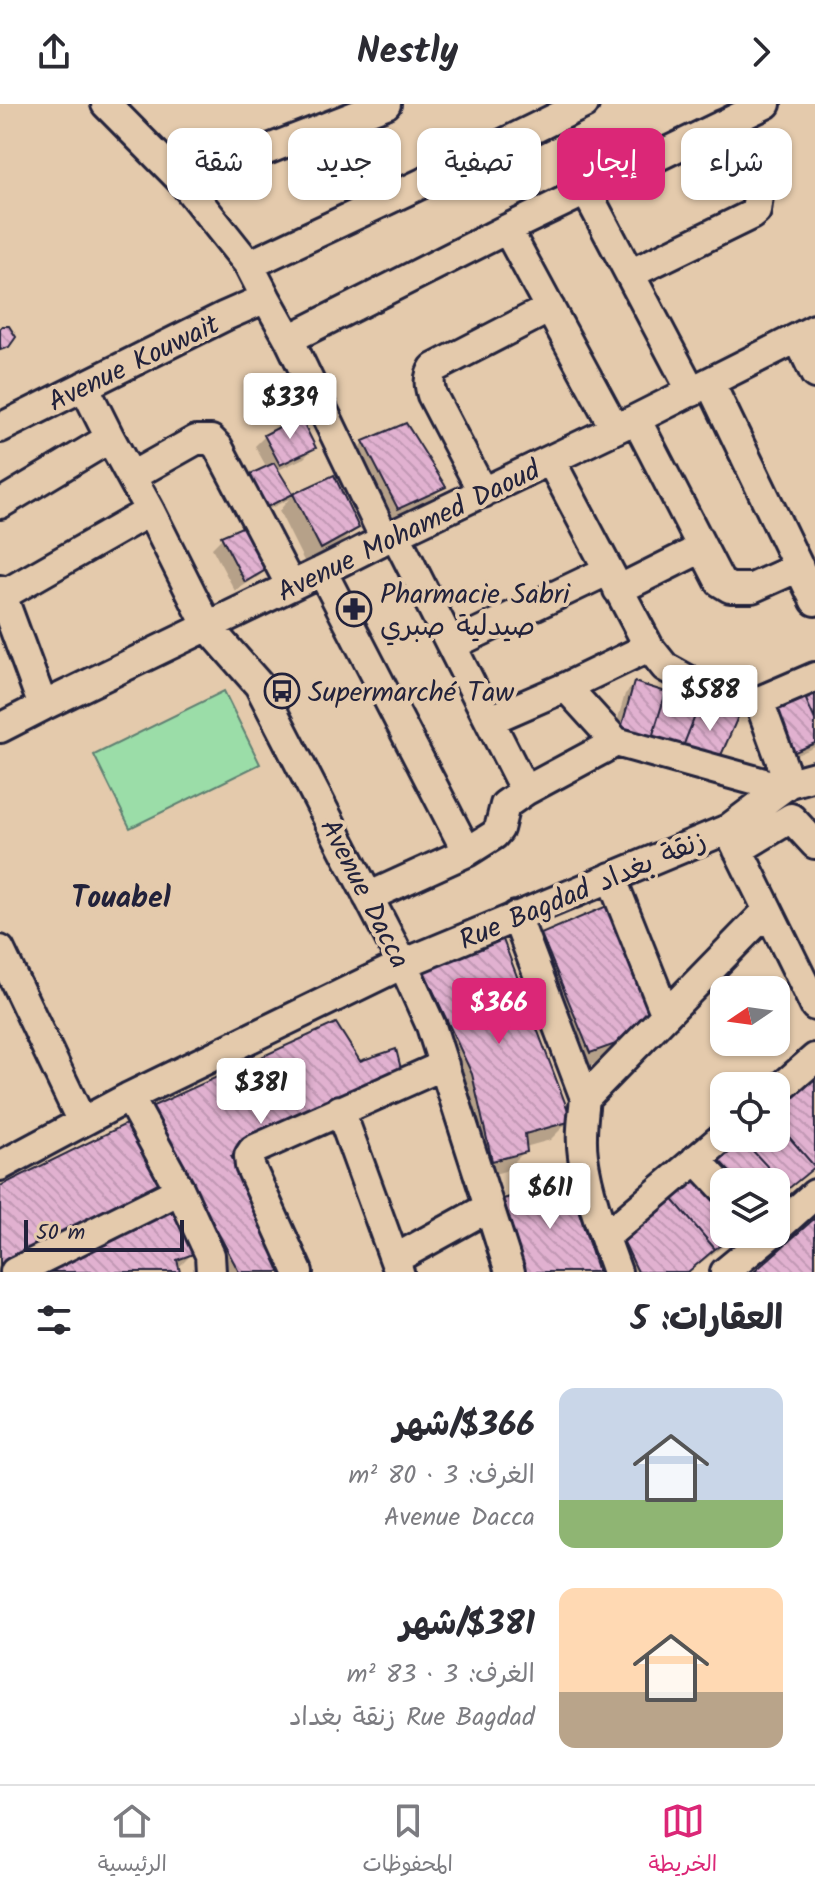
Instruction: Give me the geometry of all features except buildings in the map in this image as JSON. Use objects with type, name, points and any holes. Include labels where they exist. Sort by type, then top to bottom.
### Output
[{"type":"street","points":[[106,104],[167,166]]},
{"type":"street","points":[[272,148],[386,104]]},
{"type":"street","points":[[249,265],[584,104]]},
{"type":"street","points":[[665,153],[766,104]]},
{"type":"street","points":[[630,274],[756,211],[758,196],[722,125]]},
{"type":"street","points":[[197,200],[249,265],[390,536],[452,645],[525,791]]},
{"type":"street","points":[[289,339],[567,200]]},
{"type":"street","points":[[591,200],[630,274],[701,387],[815,601]]},
{"type":"street","points":[[507,229],[550,308],[626,424],[720,582],[730,588],[752,588],[799,567]]},
{"type":"street","name":"Avenue Kouwait","points":[[0,428],[266,298]]},
{"type":"street","points":[[483,493],[432,395],[430,374],[434,368],[550,308]]},
{"type":"street","points":[[806,334],[815,374]]},
{"type":"street","name":"Avenue Mohamed Daoud","points":[[0,728],[806,334]]},
{"type":"street","name":"Avenue Dacca","points":[[84,386],[208,627],[259,685],[403,964],[431,1026],[510,1272]]},
{"type":"street","points":[[0,504],[110,438]]},
{"type":"street","points":[[132,476],[196,440],[211,440],[218,447],[291,586]]},
{"type":"street","points":[[551,461],[649,647],[665,667],[699,686],[725,695],[759,701],[815,677]]},
{"type":"street","points":[[43,706],[2,593],[150,511]]},
{"type":"street","points":[[452,645],[702,548]]},
{"type":"street","points":[[322,571],[467,852]]},
{"type":"street","points":[[490,720],[649,647]]},
{"type":"street","points":[[566,687],[616,742],[795,782]]},
{"type":"street","points":[[759,701],[795,782]]},
{"type":"street","points":[[368,897],[467,852],[499,829],[505,805],[616,742]]},
{"type":"street","name":"Rue Bagdad زنقة بغداد","points":[[0,1166],[129,1097],[403,964],[611,877],[733,840],[795,782]]},
{"type":"street","points":[[815,844],[791,818],[733,840],[815,1006]]},
{"type":"street","points":[[611,877],[666,1015]]},
{"type":"street","points":[[585,1098],[767,911]]},
{"type":"street","points":[[516,916],[585,1098],[582,1127],[587,1178],[617,1272]]},
{"type":"street","points":[[0,950],[82,1122]]},
{"type":"street","points":[[790,1080],[815,1058]]},
{"type":"street","points":[[298,1272],[250,1166],[249,1156],[253,1150],[444,1065]]},
{"type":"street","points":[[129,1097],[180,1190],[210,1255],[211,1272]]},
{"type":"street","points":[[340,1110],[397,1266],[489,1207]]},
{"type":"street","points":[[605,1237],[710,1148]]},
{"type":"street","points":[[696,1159],[710,1174]]},
{"type":"street","points":[[15,1272],[180,1190]]},
{"type":"street","points":[[790,1216],[815,1194]]},
{"type":"street","points":[[725,1272],[753,1248]]},
{"type":"green space","points":[[224,691],[260,764],[130,828],[94,755]]},
{"type":"place","name":"Pharmacie Sabri صيدلية صبري","points":[[354,609]]},
{"type":"place","name":"Supermarché Taw","points":[[282,691]]},
{"type":"district","name":"Touabel","points":[[121,897]]}]
